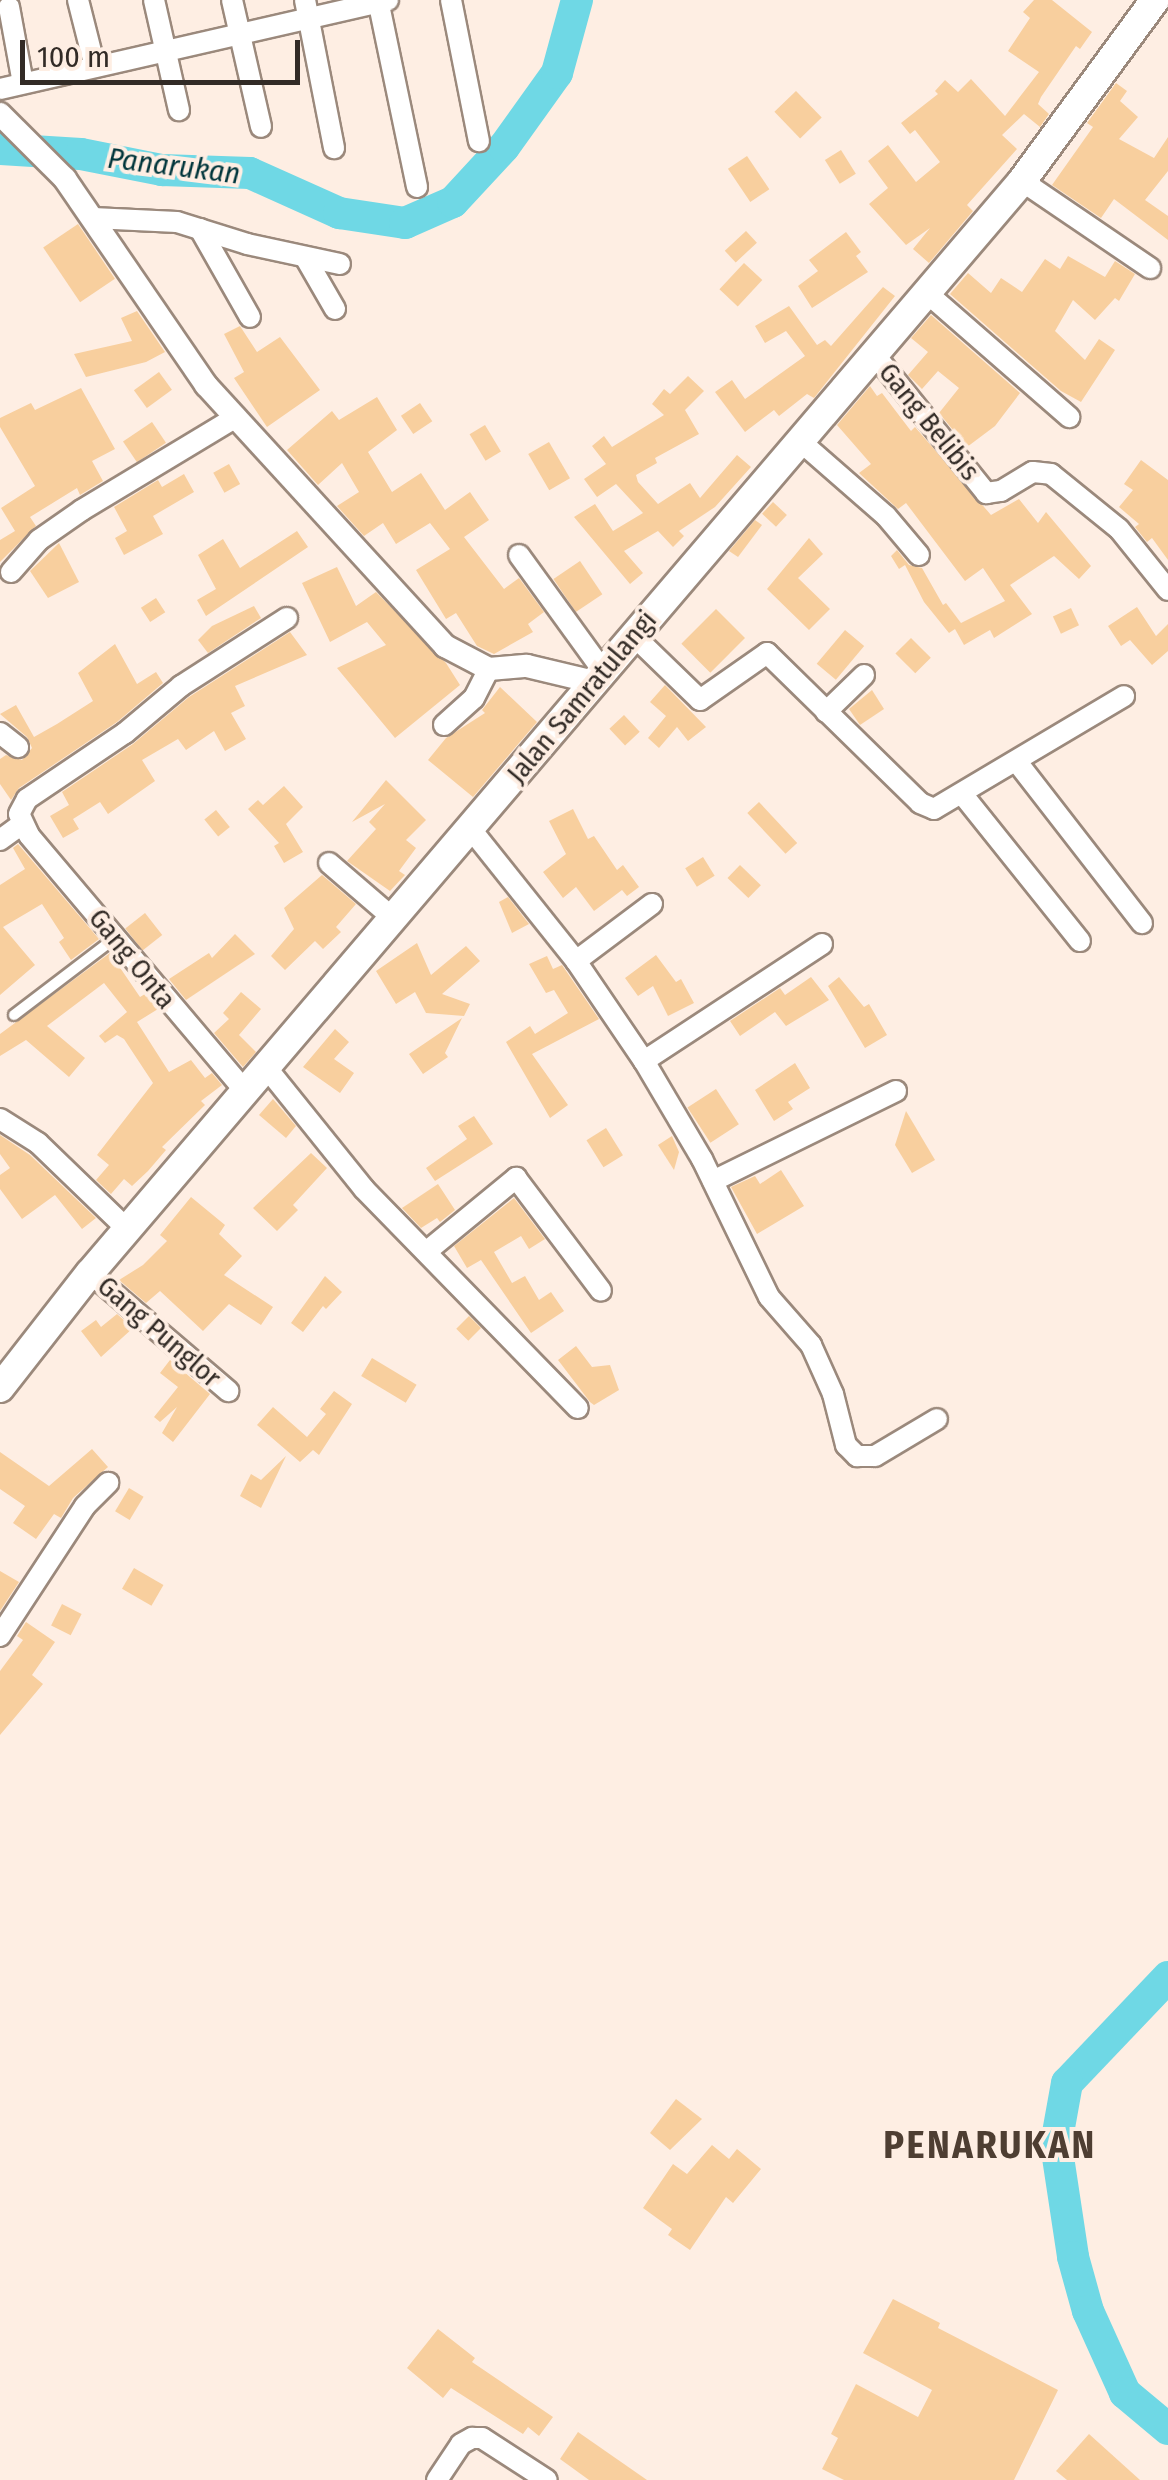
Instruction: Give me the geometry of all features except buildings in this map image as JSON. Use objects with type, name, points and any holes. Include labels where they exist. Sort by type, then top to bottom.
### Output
[{"type":"main road","name":"Jalan Samratulangi","points":[[0,1388],[90,1273],[1022,181],[1155,0]]},
{"type":"street","points":[[78,0],[95,67]]},
{"type":"street","points":[[154,0],[179,110]]},
{"type":"street","points":[[232,0],[261,127]]},
{"type":"street","points":[[451,0],[479,141]]},
{"type":"street","points":[[0,89],[240,34],[308,9],[382,1],[417,187]]},
{"type":"street","points":[[8,6],[23,84]]},
{"type":"street","points":[[308,9],[334,148]]},
{"type":"street","points":[[0,114],[30,139],[65,179],[192,367],[445,646],[489,669],[527,666],[599,677]]},
{"type":"street","points":[[1022,181],[1150,268]]},
{"type":"street","points":[[92,218],[177,222],[340,264]]},
{"type":"street","points":[[200,229],[250,316]]},
{"type":"street","points":[[305,257],[335,309]]},
{"type":"street","points":[[926,293],[1069,417]]},
{"type":"street","name":"Gang Belibis","points":[[874,354],[986,492],[1001,491],[1033,472],[1050,474],[1119,529],[1168,590]]},
{"type":"street","points":[[11,572],[39,540],[68,520],[236,417]]},
{"type":"street","points":[[800,441],[886,516],[920,555]]},
{"type":"street","points":[[519,554],[599,677]]},
{"type":"street","points":[[0,840],[22,824],[19,814],[27,799],[125,733],[181,686],[287,618]]},
{"type":"street","points":[[634,636],[700,700],[763,652],[928,808],[939,809],[1124,696]]},
{"type":"street","points":[[444,726],[474,698],[489,669]]},
{"type":"street","points":[[826,712],[864,674]]},
{"type":"street","points":[[0,733],[18,747]]},
{"type":"street","points":[[1017,762],[1142,923]]},
{"type":"street","points":[[963,795],[1080,941]]},
{"type":"street","name":"Gang Onta","points":[[22,824],[245,1091]]},
{"type":"street","points":[[470,828],[576,961],[644,1060],[713,1181],[768,1297],[817,1356],[852,1452],[875,1456],[937,1419]]},
{"type":"street","points":[[329,863],[393,918]]},
{"type":"street","points":[[576,961],[652,904]]},
{"type":"street","points":[[644,1060],[822,944]]},
{"type":"street","points":[[266,1067],[364,1189],[578,1408]]},
{"type":"street","points":[[713,1181],[896,1090]]},
{"type":"street","points":[[0,1120],[38,1143],[127,1230]]},
{"type":"street","points":[[426,1252],[516,1178],[531,1192],[601,1291]]},
{"type":"street","name":"Gang Punglor","points":[[90,1273],[228,1391]]},
{"type":"street","points":[[0,1636],[86,1506],[108,1483]]},
{"type":"street","points":[[437,2480],[461,2444],[472,2438],[482,2438],[548,2480]]},
{"type":"lane","points":[[14,1014],[115,938]]},
{"type":"waterway","name":"Panarukan","points":[[0,149],[81,154],[162,170],[250,173],[339,213],[405,223],[453,202],[504,147],[557,73],[577,0]]},
{"type":"waterway","points":[[1168,1977],[1067,2083],[1056,2144],[1073,2257],[1088,2311],[1125,2393],[1168,2429]]},
{"type":"district","name":"PENARUKAN","points":[[990,2146]]}]
